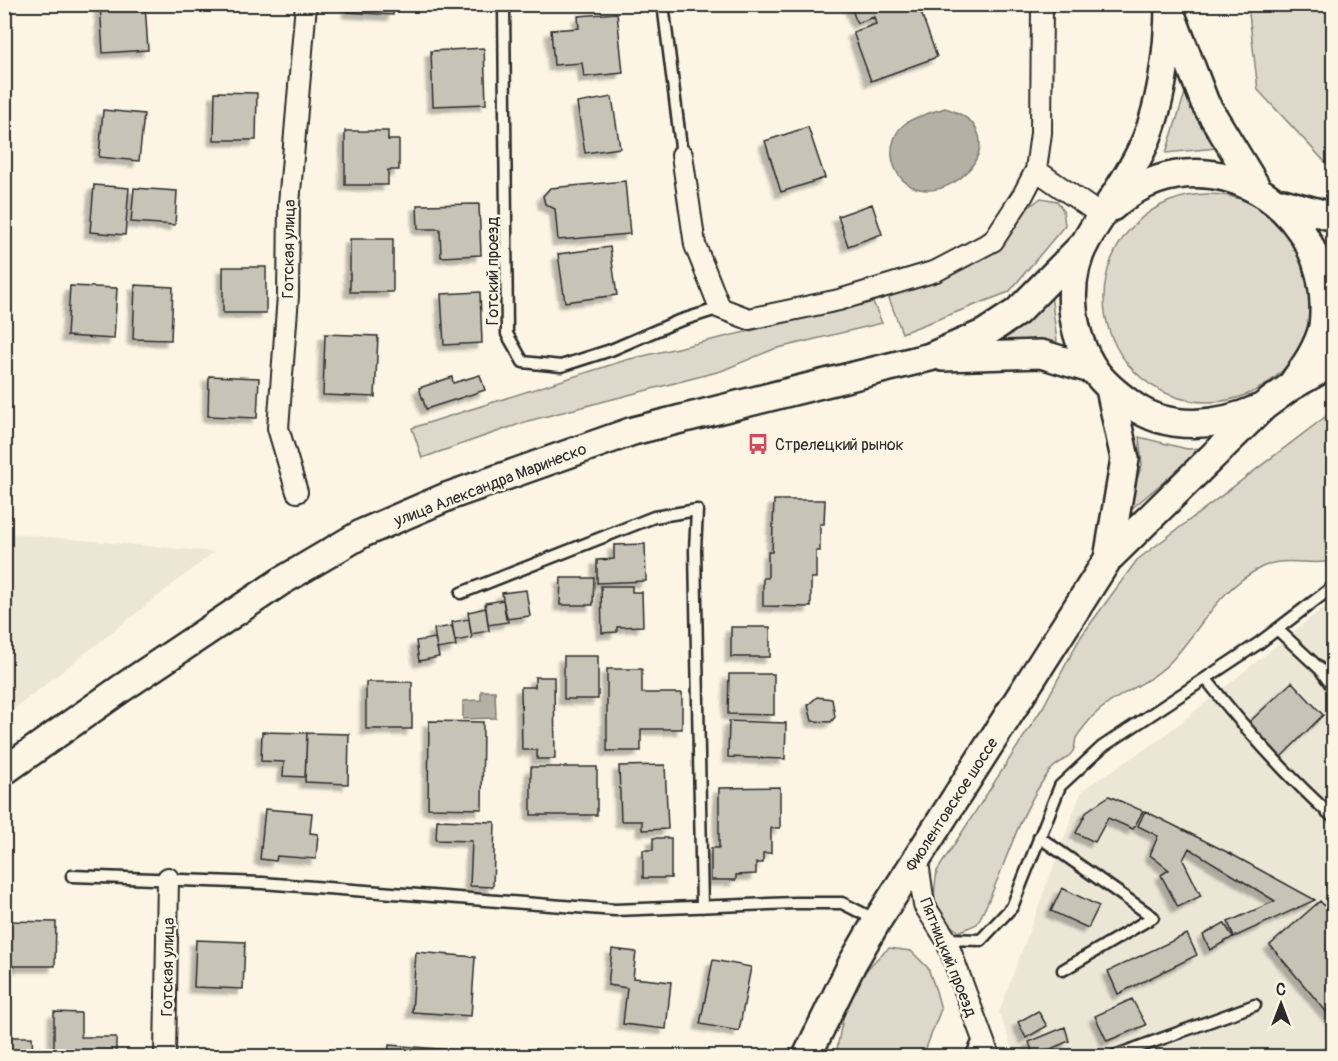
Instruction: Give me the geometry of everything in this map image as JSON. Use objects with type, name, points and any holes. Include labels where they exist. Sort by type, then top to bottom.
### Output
[{"type":"main road","name":"Фиолентовское шоссе","points":[[1169,6],[1205,103],[1255,185]]},
{"type":"main road","name":"Фиолентовское шоссе","points":[[1108,559],[1125,459],[1102,379],[1079,340],[1072,308],[1074,274],[1085,243],[1141,153],[1153,123],[1161,91],[1169,6]]},
{"type":"main road","name":"Фиолентовское шоссе","points":[[1102,216],[1127,194],[1157,179],[1190,172],[1223,174],[1255,185],[1283,203],[1305,229],[1310,239],[1320,260],[1326,293],[1323,327],[1310,359],[1290,387]]},
{"type":"main road","name":"Фиолентовское шоссе","points":[[1283,203],[1334,217]]},
{"type":"main road","name":"улица Александра Маринеско","points":[[8,762],[241,609],[363,533],[449,495],[633,431],[930,357],[985,333],[1017,312],[1085,243]]},
{"type":"main road","name":"улица Александра Маринеско","points":[[930,357],[1041,354],[1102,379]]},
{"type":"main road","name":"Фиолентовское шоссе","points":[[807,1056],[852,964],[877,921],[1108,559],[1264,406],[1290,387],[1334,362]]},
{"type":"main road","name":"Фиолентовское шоссе","points":[[1102,379],[1137,409],[1168,421],[1201,424],[1234,420],[1264,406]]},
{"type":"street","name":"Готская улица","points":[[297,492],[278,428],[288,296],[289,204],[306,4]]},
{"type":"street","points":[[682,155],[695,245],[720,308],[749,319],[838,300],[936,271],[993,241],[1023,195],[1036,170],[1041,133],[1042,4]]},
{"type":"street","points":[[1036,170],[1102,216]]},
{"type":"street","name":"Пятницкий проезд","points":[[917,855],[924,905],[945,939],[989,1056]]},
{"type":"street","name":"Готская улица","points":[[165,1056],[168,878]]},
{"type":"lane","name":"Готский проезд","points":[[504,4],[507,334],[523,362],[561,366],[611,350],[676,322],[720,308]]},
{"type":"lane","points":[[663,4],[682,155]]},
{"type":"lane","points":[[461,593],[654,517],[697,510],[695,550],[702,907]]},
{"type":"lane","points":[[945,939],[981,940],[1012,907],[1060,786],[1102,747],[1206,679],[1334,586]]},
{"type":"lane","points":[[1277,629],[1320,669],[1334,689]]},
{"type":"lane","points":[[1206,679],[1242,725],[1296,783],[1334,818]]},
{"type":"lane","points":[[1039,837],[1153,917],[1063,970]]},
{"type":"lane","points":[[72,876],[168,878],[615,910],[842,903],[877,921]]},
{"type":"lane","points":[[1114,1056],[1255,1005]]},
{"type":"lane","points":[[971,1056],[981,1036]]},
{"type":"shaded area","points":[[1248,5],[1333,5],[1333,164],[1326,163],[1258,90]]},
{"type":"shaded area","points":[[1185,93],[1216,148],[1166,153]]},
{"type":"shaded area","points":[[945,108],[967,119],[978,133],[980,149],[973,164],[962,177],[946,186],[928,190],[911,186],[903,180],[894,165],[892,146],[895,137],[906,123]]},
{"type":"shaded area","points":[[1198,194],[1218,194],[1238,198],[1257,206],[1282,224],[1295,240],[1304,258],[1312,288],[1308,328],[1304,338],[1295,356],[1282,372],[1266,385],[1238,398],[1218,402],[1198,402],[1178,398],[1159,390],[1142,379],[1127,364],[1108,328],[1104,308],[1104,288],[1108,268],[1116,249],[1127,232],[1142,217],[1178,198]]},
{"type":"shaded area","points":[[1041,198],[1057,201],[1063,210],[1065,225],[1009,292],[902,333],[887,293],[987,254],[1026,209]]},
{"type":"shaded area","points":[[1051,294],[1057,341],[992,343]]},
{"type":"shaded area","points":[[873,302],[882,323],[774,349],[721,371],[528,421],[422,458],[412,428],[626,360]]},
{"type":"shaded area","points":[[1333,411],[1333,561],[1279,562],[1262,567],[1247,576],[1223,596],[1165,667],[1113,700],[1093,716],[1076,738],[1071,754],[1052,769],[1037,790],[1018,827],[977,924],[959,932],[943,919],[936,906],[937,871],[1043,707],[1080,638],[1137,560]]},
{"type":"shaded area","points":[[1139,437],[1187,449],[1204,448],[1124,515],[1142,465]]},
{"type":"shaded area","points":[[5,533],[214,552],[13,710],[4,707]]},
{"type":"shaded area","points":[[1333,600],[1333,1056],[1015,1056],[999,1012],[1082,790],[1159,740]]},
{"type":"shaded area","points":[[481,691],[495,691],[496,718],[463,719],[463,701],[481,700]]},
{"type":"shaded area","points":[[889,948],[911,951],[928,968],[936,991],[941,1009],[923,1056],[836,1056],[850,996],[865,972]]},
{"type":"building","points":[[100,4],[145,4],[148,50],[103,53]]},
{"type":"building","points":[[349,4],[394,4],[393,15],[348,12]]},
{"type":"building","points":[[850,4],[918,4],[937,57],[871,81],[853,32],[876,24],[874,17],[857,23]]},
{"type":"building","points":[[617,13],[623,73],[584,77],[582,63],[554,65],[551,30],[579,28],[578,16]]},
{"type":"building","points":[[484,48],[486,104],[433,106],[431,51]]},
{"type":"building","points":[[215,92],[257,93],[256,140],[214,140]]},
{"type":"building","points":[[612,97],[620,148],[585,153],[577,103]]},
{"type":"building","points":[[103,110],[144,114],[139,161],[99,157]]},
{"type":"building","points":[[808,127],[825,178],[781,192],[765,141]]},
{"type":"building","points":[[345,131],[388,131],[388,140],[399,140],[399,170],[388,170],[388,185],[345,185]]},
{"type":"building","points":[[625,181],[630,234],[558,240],[555,209],[545,204],[543,196],[550,188]]},
{"type":"building","points":[[94,185],[129,188],[125,235],[90,232]]},
{"type":"building","points":[[134,188],[177,191],[175,225],[131,222]]},
{"type":"building","points":[[479,204],[481,255],[441,257],[440,229],[418,229],[417,205]]},
{"type":"building","points":[[872,204],[882,234],[848,246],[838,216]]},
{"type":"building","points":[[350,239],[393,239],[393,292],[350,292]]},
{"type":"building","points":[[610,247],[617,295],[565,302],[558,254]]},
{"type":"building","points":[[223,267],[266,267],[266,313],[223,313]]},
{"type":"building","points":[[135,285],[173,287],[171,340],[133,339]]},
{"type":"building","points":[[70,286],[117,288],[114,339],[67,336]]},
{"type":"building","points":[[480,292],[482,343],[444,345],[441,294]]},
{"type":"building","points":[[325,334],[378,336],[375,397],[323,395]]},
{"type":"building","points":[[480,375],[485,390],[426,409],[419,388],[452,377],[453,383]]},
{"type":"building","points":[[209,376],[259,378],[257,418],[208,416]]},
{"type":"building","points":[[774,500],[825,500],[824,524],[820,524],[820,551],[816,551],[816,578],[811,578],[811,607],[763,606],[763,578],[768,578],[768,552],[772,552]]},
{"type":"building","points":[[645,544],[646,581],[597,583],[597,560],[614,559],[614,545]]},
{"type":"building","points":[[561,578],[594,578],[593,605],[560,605]]},
{"type":"building","points":[[601,586],[632,586],[632,592],[642,592],[643,626],[617,627],[617,632],[602,633]]},
{"type":"building","points":[[526,590],[530,616],[506,619],[502,593]]},
{"type":"building","points":[[503,600],[508,622],[488,625],[485,603]]},
{"type":"building","points":[[486,608],[489,631],[471,634],[468,612]]},
{"type":"building","points":[[469,619],[472,638],[455,641],[452,622]]},
{"type":"building","points":[[452,626],[456,646],[437,649],[434,629]]},
{"type":"building","points":[[731,627],[770,627],[770,657],[731,657]]},
{"type":"building","points":[[435,638],[439,657],[419,661],[416,641]]},
{"type":"building","points":[[564,656],[598,656],[598,699],[564,699]]},
{"type":"building","points":[[607,669],[642,669],[642,693],[682,693],[682,729],[641,729],[641,751],[607,751]]},
{"type":"building","points":[[729,674],[774,674],[774,715],[728,714]]},
{"type":"building","points":[[535,677],[554,677],[555,759],[537,759],[537,750],[522,750],[521,687],[535,687]]},
{"type":"building","points":[[366,682],[412,682],[412,729],[366,729]]},
{"type":"building","points":[[1292,682],[1323,715],[1279,759],[1246,725]]},
{"type":"building","points":[[817,697],[832,699],[835,717],[831,722],[812,721],[808,705]]},
{"type":"building","points":[[429,721],[483,722],[482,809],[428,808]]},
{"type":"building","points":[[729,721],[786,723],[785,759],[728,757]]},
{"type":"building","points":[[262,732],[307,733],[305,777],[283,776],[284,762],[261,761]]},
{"type":"building","points":[[307,733],[349,734],[348,784],[305,782]]},
{"type":"building","points":[[665,765],[668,829],[642,830],[642,821],[621,821],[619,766]]},
{"type":"building","points":[[531,767],[597,767],[597,815],[531,815]]},
{"type":"building","points":[[780,787],[780,828],[771,828],[771,853],[763,853],[763,863],[756,863],[756,874],[736,875],[736,880],[711,880],[711,848],[719,848],[719,788]]},
{"type":"building","points":[[1109,796],[1143,811],[1133,829],[1108,818],[1095,842],[1076,833],[1087,811]]},
{"type":"building","points":[[265,809],[312,813],[310,833],[318,834],[316,859],[277,856],[276,861],[260,859]]},
{"type":"building","points":[[1145,811],[1315,900],[1234,937],[1228,922],[1275,901],[1189,848],[1183,860],[1201,896],[1178,907],[1161,875],[1169,870],[1150,855],[1158,836],[1138,826]]},
{"type":"building","points":[[437,820],[495,822],[493,887],[470,886],[472,841],[436,840]]},
{"type":"building","points":[[653,838],[671,838],[671,878],[643,878],[643,850],[653,850]]},
{"type":"building","points":[[1062,888],[1099,906],[1088,928],[1051,911]]},
{"type":"building","points":[[1320,901],[1334,916],[1334,1021],[1270,945]]},
{"type":"building","points":[[4,921],[56,922],[55,966],[4,966]]},
{"type":"building","points":[[1224,923],[1233,937],[1210,950],[1203,935]]},
{"type":"building","points":[[1187,934],[1197,955],[1118,994],[1108,971]]},
{"type":"building","points":[[196,940],[245,942],[243,989],[194,987]]},
{"type":"building","points":[[612,949],[636,952],[633,978],[671,982],[666,1029],[623,1024],[627,988],[608,985]]},
{"type":"building","points":[[416,952],[475,957],[471,1016],[412,1012]]},
{"type":"building","points":[[713,960],[751,967],[739,1031],[700,1024]]},
{"type":"building","points":[[1132,999],[1146,1025],[1107,1041],[1095,1016]]},
{"type":"building","points":[[1038,1011],[1047,1026],[1026,1038],[1018,1022]]},
{"type":"building","points":[[54,1012],[81,1013],[81,1037],[116,1037],[116,1056],[54,1056]]},
{"type":"building","points":[[1065,1027],[1069,1041],[1034,1056],[1029,1042]]},
{"type":"building","points":[[4,1037],[32,1037],[33,1056],[4,1056]]},
{"type":"building","points":[[389,1045],[476,1052],[475,1056],[388,1056]]},
{"type":"place","name":"Стрелецкий рынок","points":[[758,444]]}]
